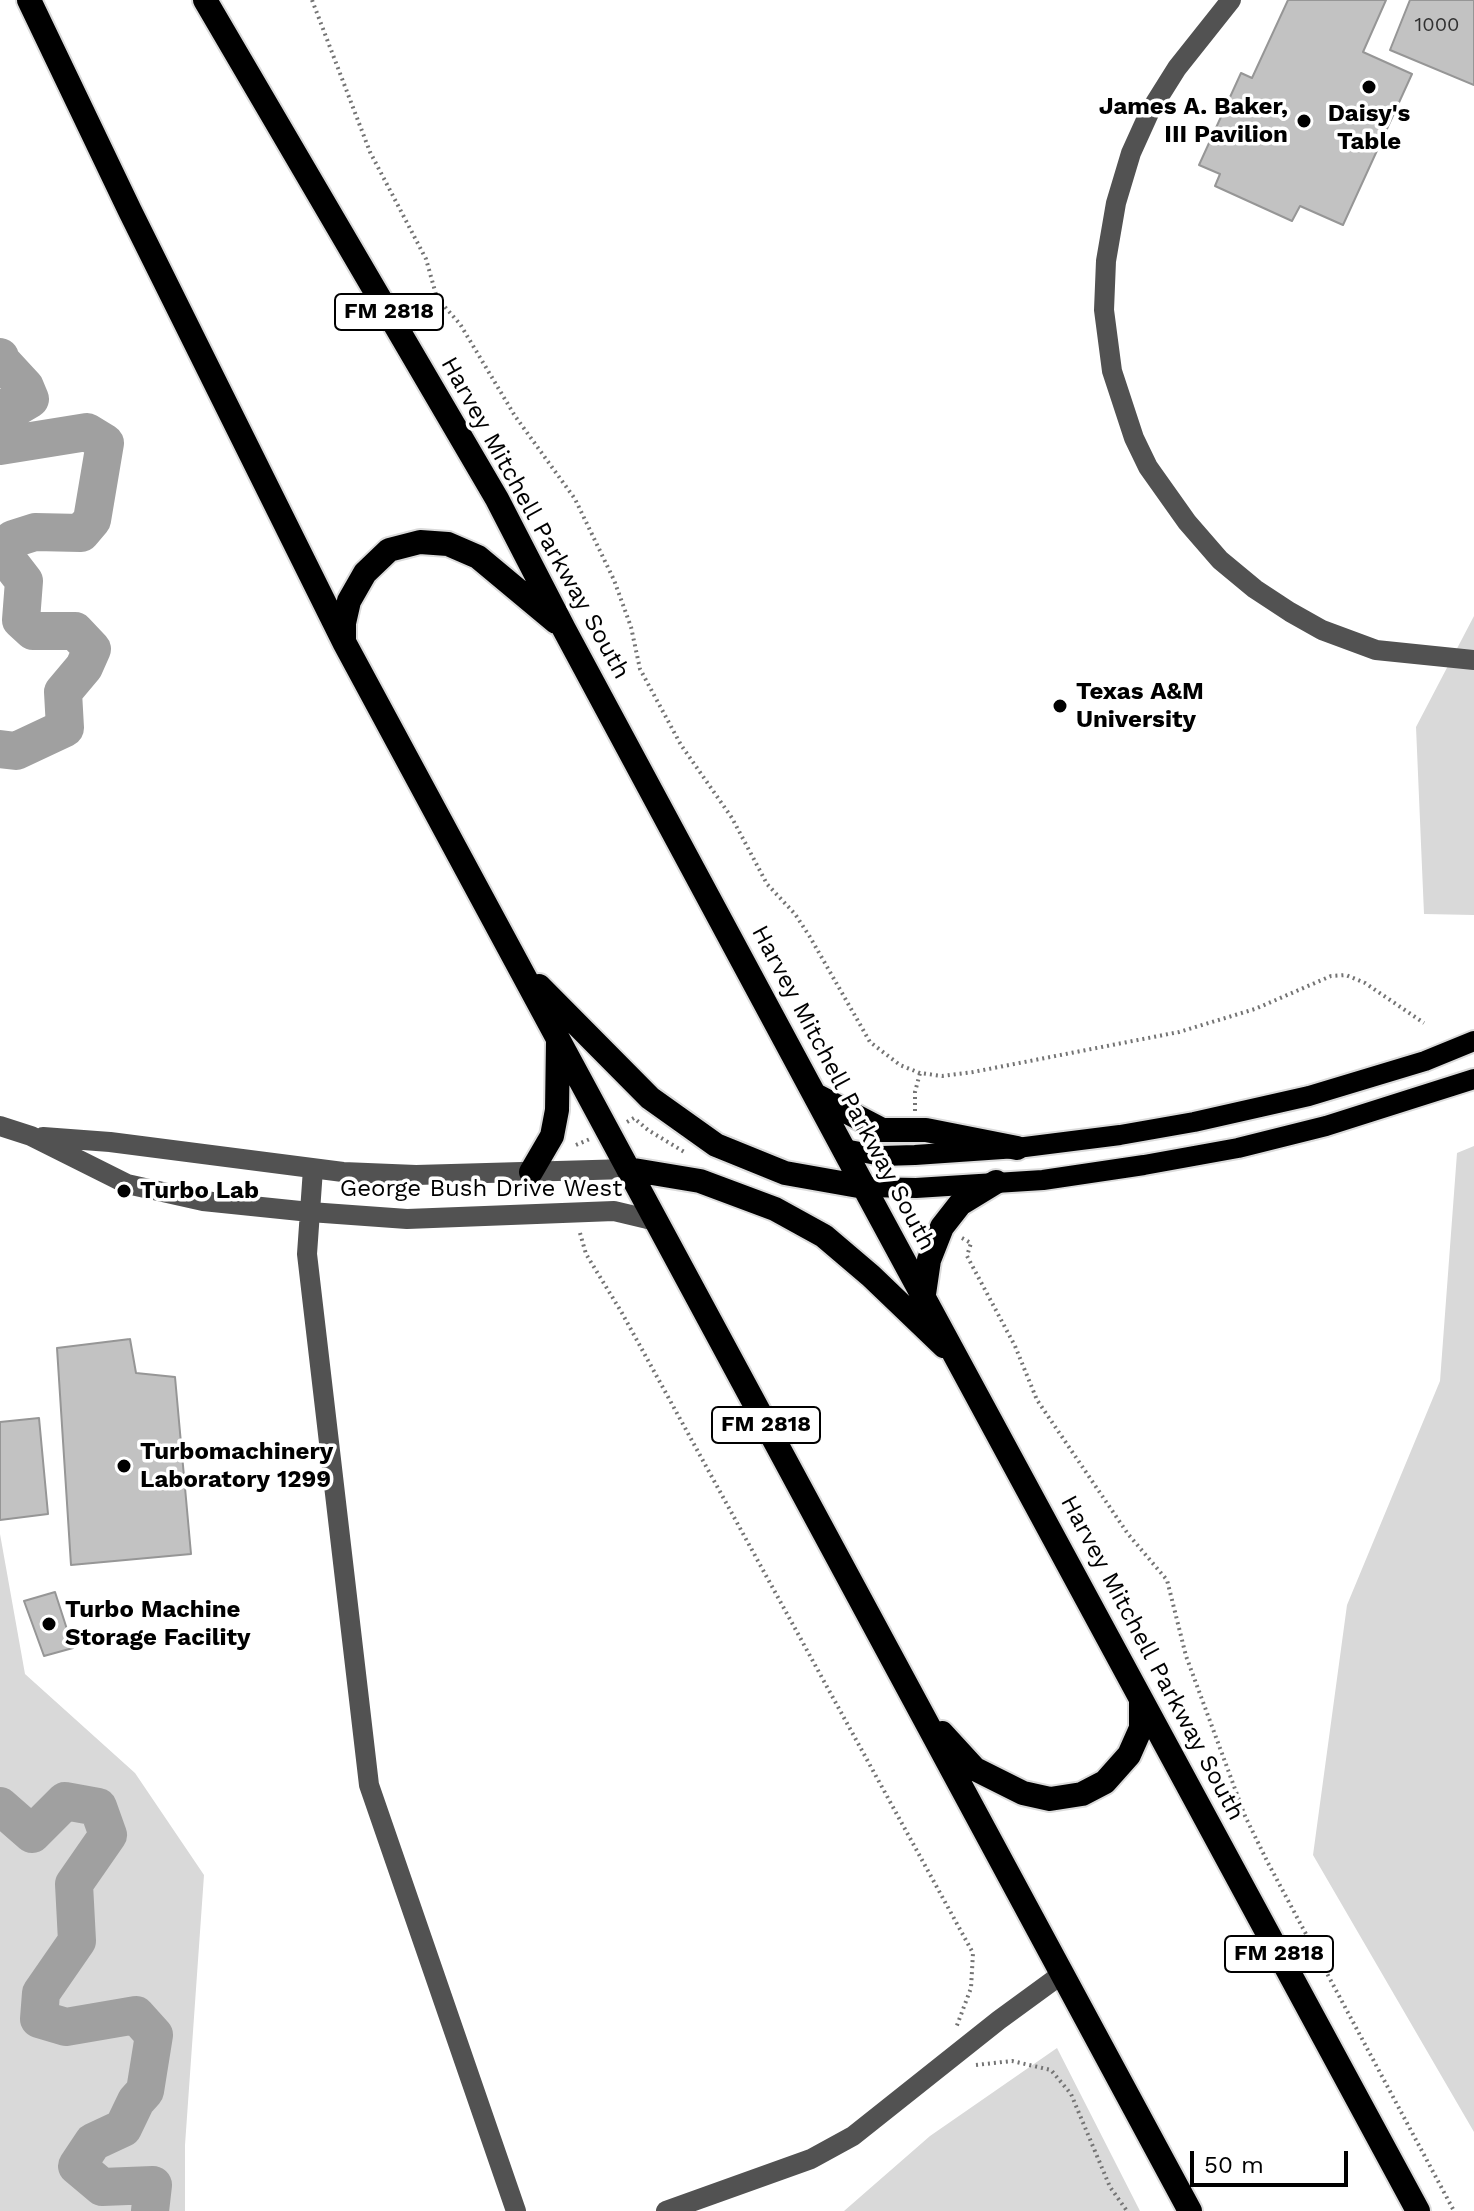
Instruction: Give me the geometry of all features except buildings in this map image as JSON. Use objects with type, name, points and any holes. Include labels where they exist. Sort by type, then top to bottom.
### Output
[{"type":"highway","name":"FM 2818","points":[[29,0],[136,224],[344,642],[1190,2211]]},
{"type":"highway","name":"Harvey Mitchell Parkway South","points":[[205,0],[490,485],[864,1187],[1418,2211]]},
{"type":"highway","points":[[344,642],[349,601],[365,573],[389,550],[420,542],[448,544],[478,557],[564,629]]},
{"type":"highway","points":[[518,964],[650,1098],[716,1145],[785,1173],[864,1187]]},
{"type":"highway","points":[[531,1172],[552,1136],[557,1110],[558,1038]]},
{"type":"highway","points":[[815,1095],[882,1130],[926,1130],[1017,1148]]},
{"type":"highway","points":[[628,1169],[700,1181],[775,1209],[824,1236],[871,1276],[960,1362]]},
{"type":"highway","points":[[924,1294],[929,1260],[942,1227],[960,1204],[996,1182]]},
{"type":"highway","points":[[919,1707],[975,1769],[1023,1793],[1050,1799],[1082,1794],[1105,1782],[1121,1767],[1141,1728],[1141,1696]]},
{"type":"main road","points":[[844,1149],[882,1156],[915,1155],[1017,1148],[1120,1135],[1309,1096],[1425,1061],[1474,1041]]},
{"type":"main road","points":[[864,1187],[916,1188],[1056,1178],[1238,1148],[1383,1110],[1474,1079]]},
{"type":"street","points":[[1231,0],[1177,68],[1140,131],[1122,180],[1110,232],[1104,310],[1112,371],[1134,438],[1148,467],[1187,522],[1220,560],[1255,589],[1322,630],[1354,644],[1407,655],[1474,660]]},
{"type":"street","name":"George Bush Drive West","points":[[0,1126],[31,1136],[127,1184],[203,1201],[407,1219],[614,1211],[656,1221]]},
{"type":"street","name":"George Bush Drive West","points":[[31,1136],[110,1142],[313,1169],[416,1175],[628,1169]]},
{"type":"street","points":[[313,1169],[307,1254],[369,1785],[516,2211]]},
{"type":"street","points":[[666,2211],[811,2159],[853,2136],[1062,1974]]},
{"type":"path","points":[[312,0],[370,152],[426,259],[437,298],[460,324],[522,427],[575,499],[614,580],[631,627],[640,669],[681,745],[732,818],[767,884],[795,914],[810,937],[870,1042],[900,1065],[920,1073],[942,1076],[973,1072],[1179,1032],[1255,1009],[1331,976],[1346,975],[1365,983],[1424,1023]]},
{"type":"path","points":[[915,1121],[915,1092],[920,1073]]},
{"type":"path","points":[[552,1136],[576,1145],[577,1171]]},
{"type":"path","points":[[579,1212],[579,1230],[586,1254],[622,1313],[973,1953],[971,1988],[954,2034],[975,2065],[1012,2061],[1051,2070],[1071,2094],[1110,2187],[1127,2211]]},
{"type":"path","points":[[911,1220],[919,1213]]},
{"type":"path","points":[[959,1237],[971,1243],[967,1256],[1015,1346],[1037,1400],[1128,1534],[1167,1580],[1186,1656],[1245,1816],[1454,2211]]},
{"type":"shaded area","points":[[1474,616],[1474,915],[1424,914],[1416,727]]},
{"type":"shaded area","points":[[1474,1146],[1474,2132],[1313,1855],[1347,1605],[1440,1381],[1457,1153]]},
{"type":"shaded area","points":[[0,1534],[25,1674],[135,1773],[204,1875],[185,2145],[185,2211],[0,2211]]},
{"type":"shaded area","points":[[1057,2048],[1140,2211],[844,2211],[930,2136]]},
{"type":"waterway","points":[[0,357],[25,387],[30,399],[13,409],[0,408]]},
{"type":"waterway","points":[[0,446],[87,432],[105,443],[92,520],[81,533],[35,532],[13,539],[4,555],[24,581],[21,620],[33,631],[75,631],[92,649],[84,667],[63,692],[65,728],[16,751],[0,749]]},
{"type":"waterway","points":[[0,1806],[32,1834],[65,1801],[98,1807],[108,1835],[74,1884],[77,1941],[41,1993],[39,2019],[66,2027],[136,2015],[154,2035],[145,2091],[136,2101],[123,2128],[93,2142],[77,2166],[102,2187],[153,2185],[150,2211]]},
{"type":"place","name":"Daisy's Table","points":[[1369,87]]},
{"type":"place","name":"James A. Baker, III Pavilion","points":[[1304,121]]},
{"type":"place","name":"Texas A&M University","points":[[1060,706]]},
{"type":"place","name":"Turbo Lab","points":[[124,1191]]},
{"type":"place","name":"Turbomachinery Laboratory 1299","points":[[124,1466]]},
{"type":"place","name":"Turbo Machine Storage Facility","points":[[49,1624]]}]
